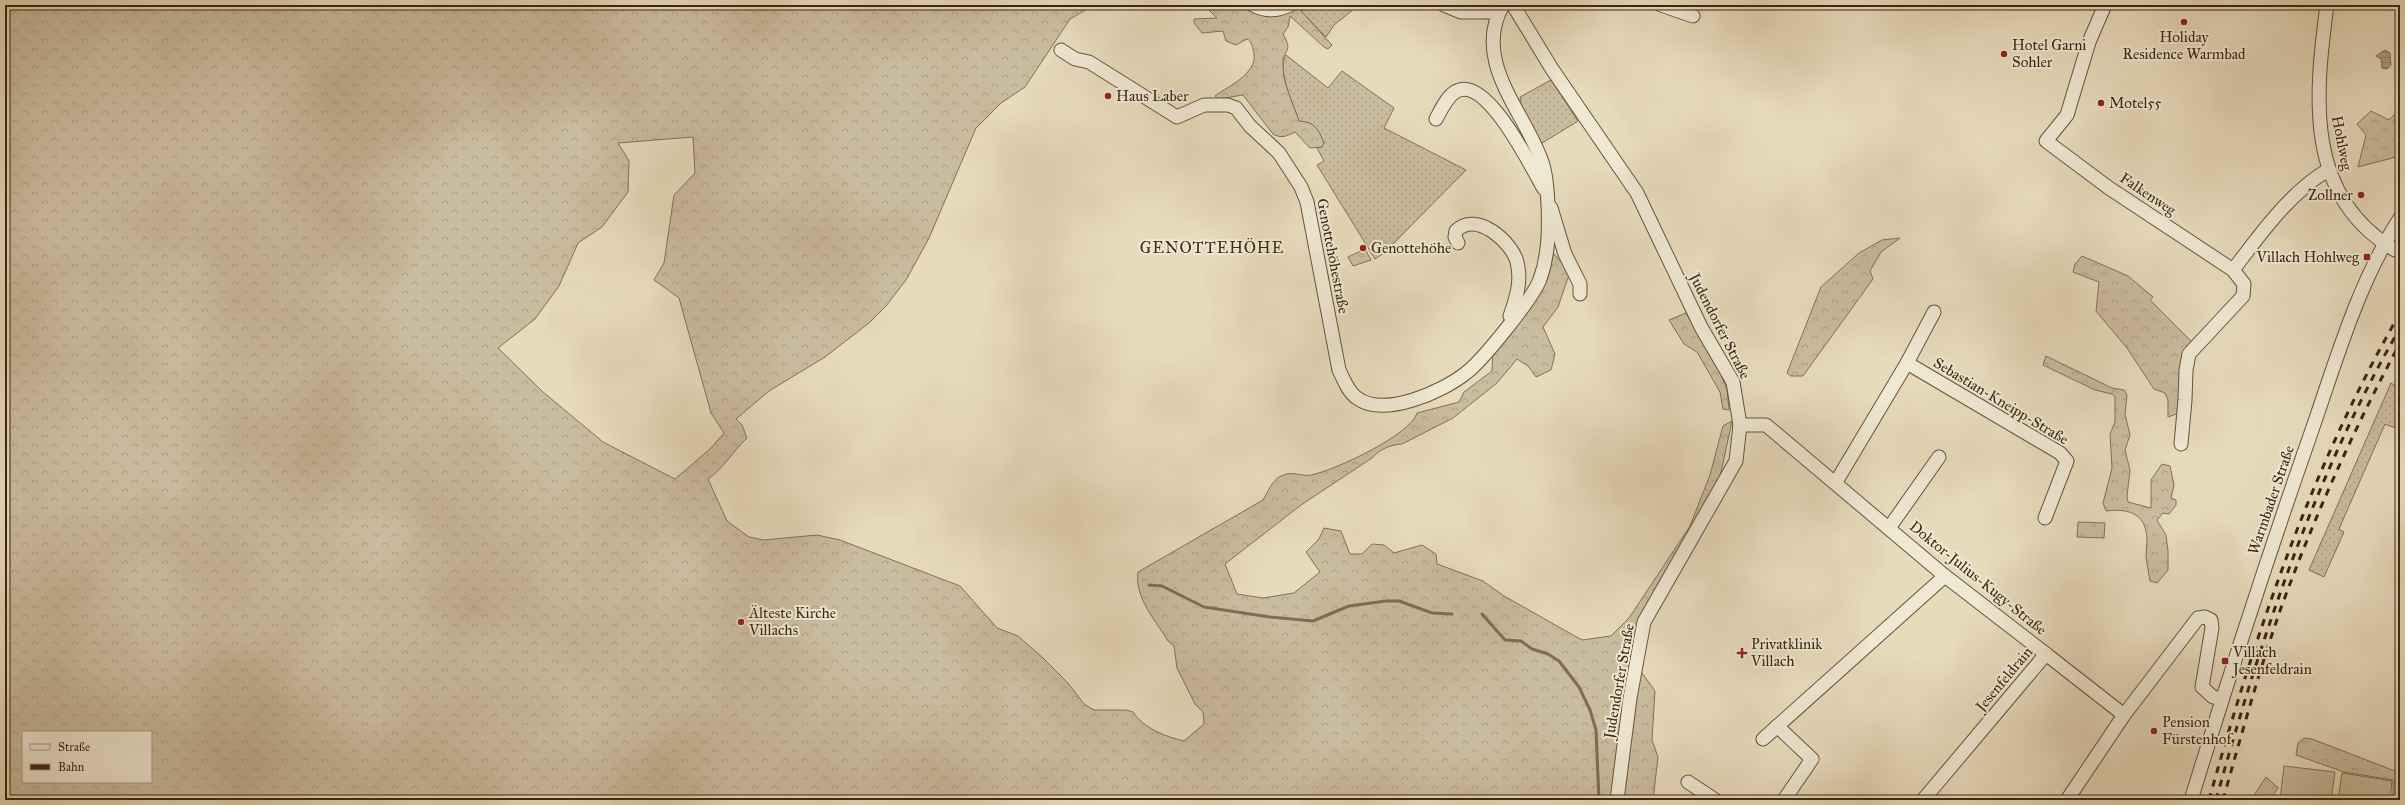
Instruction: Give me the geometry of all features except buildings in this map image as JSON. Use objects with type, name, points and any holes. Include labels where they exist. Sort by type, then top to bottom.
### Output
[{"type":"street","points":[[1253,5],[1266,10],[1279,10],[1290,5]]},
{"type":"street","points":[[1444,5],[1462,12],[1500,9]]},
{"type":"street","name":"Judendorfer Straße","points":[[1514,5],[1552,69],[1637,193],[1701,327],[1733,382],[1740,425],[1736,462],[1644,622],[1630,698],[1617,800]]},
{"type":"street","points":[[1661,5],[1693,16]]},
{"type":"street","name":"Falkenweg","points":[[2105,5],[2090,42],[2067,115],[2046,141],[2109,188],[2233,270],[2244,284],[2243,296],[2189,354],[2186,370],[2180,444]]},
{"type":"street","name":"Hohlweg","points":[[2327,5],[2322,44],[2319,125],[2328,170],[2349,212],[2367,232],[2384,243],[2400,250]]},
{"type":"street","name":"Genottehöhestraße","points":[[1500,9],[1492,43],[1498,68],[1512,105],[1542,162],[1548,196],[1565,254],[1580,284],[1580,294]]},
{"type":"street","name":"Genottehöhestraße","points":[[1061,50],[1074,59],[1089,62],[1177,117],[1204,105],[1236,108],[1250,126],[1275,147],[1301,187],[1307,202],[1337,363],[1350,391],[1361,401],[1373,405],[1387,406],[1414,399],[1448,385],[1475,365],[1506,328],[1540,279],[1546,253],[1548,196],[1514,136],[1484,97],[1476,91],[1465,89],[1456,91],[1448,98],[1436,119]]},
{"type":"street","points":[[2233,270],[2265,227],[2315,177],[2328,170]]},
{"type":"street","name":"Warmbader Straße","points":[[2191,800],[2278,527],[2348,328],[2370,270],[2384,243],[2400,218]]},
{"type":"street","name":"Genottehöhestraße","points":[[1458,243],[1455,234],[1458,228],[1475,225],[1497,235],[1512,251],[1518,268],[1519,283],[1506,328]]},
{"type":"street","points":[[1836,482],[1907,363],[1934,312]]},
{"type":"street","name":"Sebastian-Kneipp-Straße","points":[[1907,363],[2060,453],[2067,461],[2045,518]]},
{"type":"street","name":"Doktor-Julius-Kugy-Straße","points":[[1740,425],[1766,424],[1945,576],[2046,654]]},
{"type":"street","name":"Doktor-Julius-Kugy-Straße","points":[[1889,528],[1939,457]]},
{"type":"street","points":[[1763,739],[1945,576]]},
{"type":"street","points":[[2067,800],[2124,715],[2198,618],[2205,617],[2212,620],[2202,687],[2213,697],[2222,700]]},
{"type":"street","name":"Jesenfeldrain","points":[[1923,800],[2046,654],[2124,715]]},
{"type":"street","points":[[1777,726],[1812,759],[1784,800]]},
{"type":"street","points":[[1688,782],[1715,800]]},
{"type":"green space","points":[[5,5],[1094,5],[1070,19],[1025,87],[1001,103],[976,128],[929,238],[906,280],[886,306],[869,323],[825,357],[769,391],[736,419],[742,425],[747,438],[708,479],[727,521],[749,537],[763,540],[817,535],[840,540],[960,586],[997,628],[1018,636],[1043,658],[1068,683],[1084,704],[1094,710],[1126,710],[1133,712],[1143,723],[1156,731],[1184,741],[1204,724],[1203,712],[1195,704],[1177,668],[1174,646],[1168,641],[1143,600],[1139,591],[1138,572],[1263,500],[1273,483],[1281,476],[1285,474],[1311,475],[1336,467],[1387,441],[1412,422],[1417,413],[1459,402],[1464,392],[1492,371],[1493,349],[1541,286],[1553,253],[1570,272],[1558,307],[1543,327],[1555,354],[1551,370],[1536,377],[1528,366],[1517,359],[1497,383],[1453,418],[1402,444],[1389,446],[1382,450],[1301,505],[1225,564],[1237,594],[1263,598],[1294,593],[1320,572],[1306,552],[1319,539],[1324,528],[1341,531],[1350,554],[1362,554],[1372,544],[1384,545],[1394,553],[1422,545],[1436,554],[1437,564],[1483,581],[1504,596],[1582,640],[1611,636],[1629,618],[1690,526],[1710,475],[1723,426],[1732,421],[1720,477],[1642,628],[1640,670],[1655,691],[1652,740],[1658,757],[1653,800],[5,800]],"holes":[[[693,137],[695,173],[674,195],[664,263],[654,280],[679,298],[711,413],[724,433],[710,449],[675,479],[603,442],[543,392],[498,348],[535,319],[559,286],[578,243],[602,227],[628,192],[629,161],[618,143]]]},
{"type":"green space","points":[[1204,5],[1309,5],[1301,11],[1332,45],[1328,49],[1324,47],[1290,16],[1288,27],[1283,34],[1288,48],[1283,59],[1283,70],[1288,92],[1299,121],[1309,123],[1315,127],[1324,143],[1322,147],[1310,148],[1295,132],[1287,136],[1276,136],[1243,95],[1218,99],[1215,96],[1243,77],[1253,64],[1254,57],[1252,45],[1247,39],[1236,45],[1226,41],[1223,31],[1202,33],[1194,23],[1194,19],[1217,18]]},
{"type":"green space","points":[[1309,5],[1359,5],[1334,25],[1326,37],[1301,11]]},
{"type":"green space","points":[[1286,55],[1328,88],[1342,71],[1394,108],[1384,128],[1466,170],[1384,253],[1375,259],[1317,165],[1324,161],[1317,148],[1322,147],[1324,143],[1315,127],[1309,123],[1299,121],[1284,78],[1283,61]]},
{"type":"green space","points":[[1551,80],[1578,121],[1539,145],[1522,109],[1520,97]]},
{"type":"green space","points":[[2400,109],[2400,156],[2358,167],[2366,135],[2357,124],[2371,111],[2389,120]]},
{"type":"green space","points":[[1900,238],[1881,252],[1870,271],[1873,279],[1803,376],[1791,376],[1787,373],[1821,287],[1859,253],[1882,240]]},
{"type":"green space","points":[[1365,249],[1371,260],[1353,266],[1348,257]]},
{"type":"green space","points":[[2082,256],[2128,276],[2153,297],[2150,300],[2192,342],[2179,413],[2168,417],[2168,400],[2165,393],[2154,389],[2127,348],[2096,311],[2099,282],[2073,272],[2075,264]]},
{"type":"green space","points":[[1686,313],[1719,369],[1727,390],[1729,410],[1723,409],[1720,392],[1697,352],[1684,344],[1669,320]]},
{"type":"green space","points":[[2046,356],[2112,388],[2124,390],[2127,395],[2125,414],[2130,435],[2125,450],[2130,470],[2127,496],[2128,502],[2151,508],[2151,480],[2162,464],[2170,466],[2174,485],[2171,498],[2176,500],[2176,505],[2169,514],[2163,513],[2157,520],[2166,535],[2168,570],[2157,583],[2150,581],[2146,557],[2147,541],[2144,524],[2135,515],[2129,512],[2114,510],[2106,511],[2103,503],[2112,468],[2110,434],[2115,422],[2115,397],[2112,394],[2095,390],[2043,365]]},
{"type":"green space","points":[[2391,383],[2400,389],[2400,430],[2385,424],[2339,529],[2344,532],[2324,577],[2309,570]]},
{"type":"green space","points":[[2078,522],[2105,523],[2104,538],[2077,537]]},
{"type":"green space","points":[[2304,738],[2312,739],[2400,773],[2400,800],[2393,800],[2393,780],[2344,772],[2296,755],[2298,743]]},
{"type":"green space","points":[[2284,766],[2335,772],[2331,800],[2280,800]]},
{"type":"green space","points":[[2342,773],[2392,781],[2390,800],[2338,800]]},
{"type":"green space","points":[[2266,777],[2278,788],[2270,800],[2251,800]]},
{"type":"shaded area","points":[[2385,50],[2390,53],[2391,65],[2387,69],[2382,68],[2381,59],[2376,56]]},
{"type":"waterway","points":[[1149,585],[1162,586],[1204,607],[1270,617],[1313,621],[1349,606],[1386,601],[1399,601],[1432,613],[1452,614]]},
{"type":"waterway","points":[[1482,614],[1505,640],[1521,641],[1532,649],[1548,654],[1559,661],[1579,687],[1590,710],[1596,730],[1599,800]]},
{"type":"railway","points":[[2209,800],[2246,674],[2289,550],[2313,490],[2340,430],[2368,371],[2400,313]]},
{"type":"railway","points":[[2216,800],[2252,678],[2293,558],[2316,499],[2342,441],[2400,328]]},
{"type":"railway","points":[[2223,800],[2265,656],[2281,608],[2307,540],[2351,441],[2400,343]]},
{"type":"place","name":"Holiday Residence Warmbad","points":[[2184,22]]},
{"type":"place","name":"Hotel Garni Sohler","points":[[2004,54]]},
{"type":"place","name":"Haus Laber","points":[[1108,96]]},
{"type":"place","name":"Motel55","points":[[2101,103]]},
{"type":"place","name":"Zollner","points":[[2361,195]]},
{"type":"place","name":"Genottehöhe","points":[[1363,248]]},
{"type":"place","name":"Villach Hohlweg","points":[[2367,257]]},
{"type":"place","name":"Älteste Kirche Villachs","points":[[741,622]]},
{"type":"place","name":"Privatklinik Villach","points":[[1742,653]]},
{"type":"place","name":"Villach Jesenfeldrain","points":[[2225,661]]},
{"type":"place","name":"Pension Fürstenhof","points":[[2154,731]]},
{"type":"district","name":"GENOTTEHÖHE","points":[[1212,247]]}]
